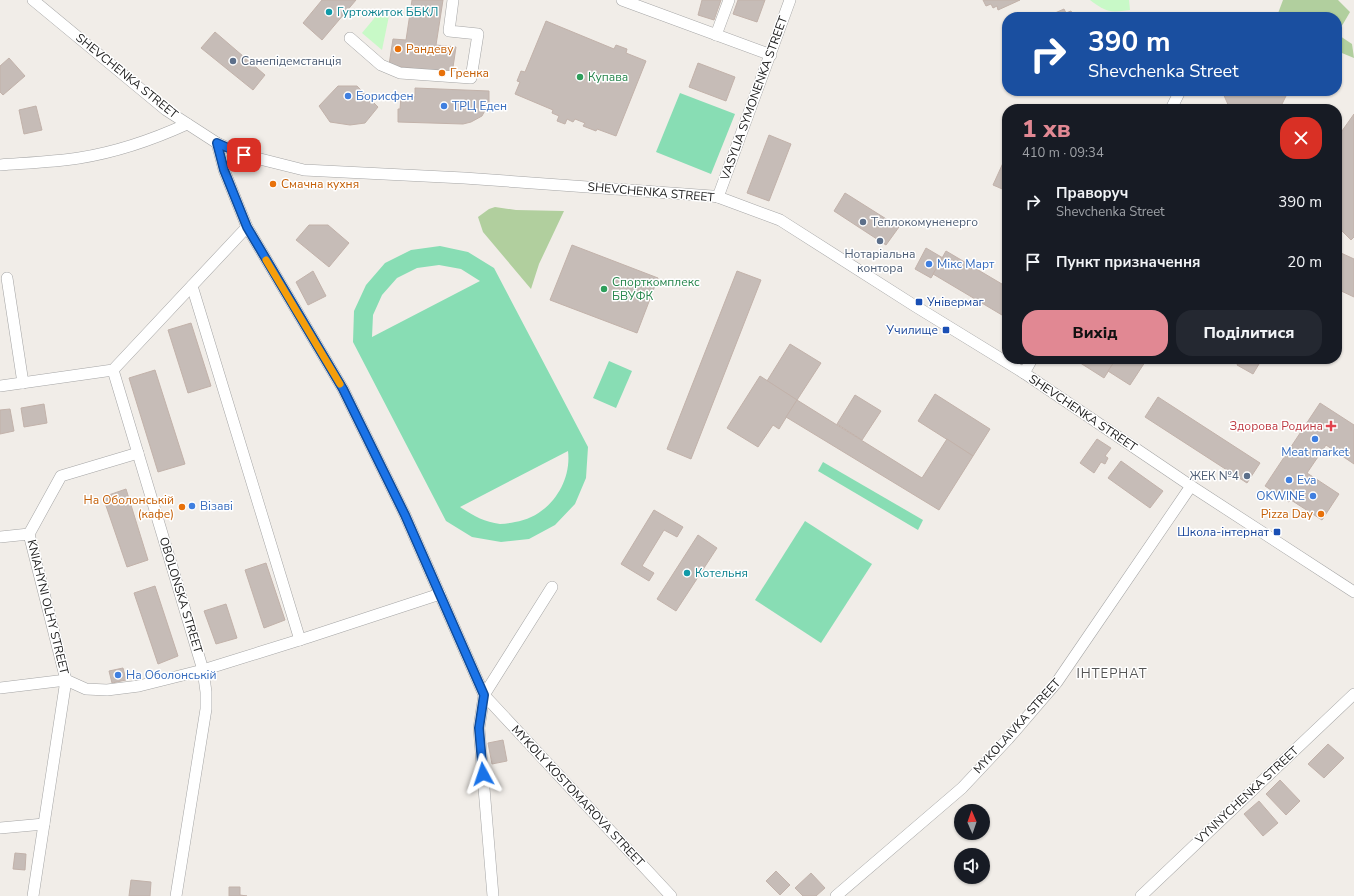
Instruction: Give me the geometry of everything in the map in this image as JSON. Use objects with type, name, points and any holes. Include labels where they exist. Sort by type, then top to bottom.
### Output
[{"type":"street","name":"SHEVCHENKA STREET","points":[[33,0],[166,110],[217,143],[244,155],[304,170],[439,178],[464,178],[718,197],[780,220],[1002,359]]},
{"type":"street","points":[[350,38],[381,65],[400,73],[471,78],[478,34],[449,31],[453,0]]},
{"type":"street","points":[[622,0],[771,55]]},
{"type":"street","points":[[716,35],[729,0]]},
{"type":"street","name":"VASYLIA SYMONENKA STREET","points":[[718,197],[790,0]]},
{"type":"street","points":[[0,165],[79,158],[114,151],[156,138],[187,124]]},
{"type":"street","points":[[217,143],[224,170],[247,227],[343,389],[405,515],[484,695]]},
{"type":"street","points":[[0,386],[114,370],[247,227]]},
{"type":"street","points":[[7,278],[23,383]]},
{"type":"street","points":[[192,286],[300,640]]},
{"type":"street","name":"SHEVCHENKA STREET","points":[[1009,364],[1191,486],[1354,592]]},
{"type":"street","points":[[1024,373],[1029,364]]},
{"type":"street","name":"OBOLONSKA STREET","points":[[114,370],[203,670],[206,692],[206,709],[176,896]]},
{"type":"street","name":"KNIAHYNI OLHY STREET","points":[[34,896],[66,680],[29,534],[61,476],[138,454]]},
{"type":"street","name":"MYKOLAIVKA STREET","points":[[836,896],[962,788],[1008,739],[1052,688],[1191,486]]},
{"type":"street","points":[[0,537],[29,534]]},
{"type":"street","points":[[494,896],[479,728],[484,695],[552,587]]},
{"type":"street","points":[[0,688],[66,680],[86,689],[107,690],[139,686],[203,670],[440,594]]},
{"type":"street","name":"VYNNYCHENKA STREET","points":[[1140,896],[1354,694]]},
{"type":"street","name":"MYKOLY KOSTOMAROVA STREET","points":[[484,695],[671,896]]},
{"type":"street","points":[[0,828],[44,824]]},
{"type":"green space","points":[[1090,0],[1129,0],[1130,10],[1108,11]]},
{"type":"green space","points":[[1283,0],[1338,0],[1350,12],[1342,25],[1342,12],[1278,12]]},
{"type":"green space","points":[[382,9],[390,11],[382,50],[362,33]]},
{"type":"green space","points":[[1342,37],[1352,44],[1354,58],[1342,53]]},
{"type":"green space","points":[[680,93],[735,114],[711,174],[656,152]]},
{"type":"green space","points":[[495,207],[516,210],[564,211],[539,264],[531,289],[483,232],[478,217],[489,209]]},
{"type":"green space","points":[[440,246],[468,252],[494,268],[588,447],[586,478],[575,504],[555,525],[529,539],[501,542],[472,537],[446,521],[353,342],[354,311],[366,285],[385,263],[411,250]],"holes":[[[439,265],[461,269],[480,281],[372,337],[373,315],[382,295],[397,278],[417,268]],[[568,451],[568,463],[562,487],[547,506],[527,519],[500,524],[479,518],[460,507]]]},
{"type":"green space","points":[[609,361],[632,371],[616,408],[593,398]]},
{"type":"green space","points":[[823,462],[923,520],[918,530],[818,471]]},
{"type":"green space","points":[[805,521],[872,564],[821,643],[755,600]]},
{"type":"building","name":"Гуртожиток ББКЛ","points":[[322,0],[356,0],[322,40],[303,23]]},
{"type":"building","points":[[412,0],[443,0],[436,45],[456,47],[452,74],[389,65],[393,39],[406,40]]},
{"type":"building","points":[[702,0],[721,0],[714,20],[698,15]]},
{"type":"building","points":[[738,0],[765,0],[757,22],[733,14]]},
{"type":"building","points":[[983,0],[1020,0],[998,10],[997,6],[993,8],[991,4],[986,6]]},
{"type":"building","points":[[1064,9],[1066,12],[1057,12]]},
{"type":"building","name":"Купава","points":[[546,21],[614,49],[616,45],[627,49],[626,53],[646,61],[616,136],[583,126],[585,123],[575,119],[573,122],[567,119],[565,124],[557,121],[559,116],[552,113],[553,110],[515,94],[520,82],[517,81],[521,71],[525,72]]},
{"type":"building","name":"Санепідемстанція","points":[[215,32],[265,75],[253,90],[201,48]]},
{"type":"building","points":[[9,58],[25,76],[3,95],[0,92],[0,66]]},
{"type":"building","points":[[698,63],[735,77],[726,101],[689,87]]},
{"type":"building","name":"Борисфен","points":[[338,86],[357,86],[378,107],[365,123],[350,125],[330,122],[319,106]]},
{"type":"building","name":"ТРЦ Еден","points":[[415,88],[489,91],[489,103],[482,116],[471,122],[463,124],[398,122],[398,109],[400,109],[401,96],[415,97]]},
{"type":"building","points":[[1224,96],[1286,96],[1282,104],[1228,104]]},
{"type":"building","points":[[36,106],[42,130],[24,134],[19,110]]},
{"type":"building","points":[[1354,114],[1354,237],[1351,240],[1342,231],[1342,131]]},
{"type":"building","points":[[769,135],[791,144],[769,201],[747,193]]},
{"type":"building","points":[[1002,165],[1002,189],[993,185]]},
{"type":"building","points":[[845,193],[899,227],[886,245],[834,211]]},
{"type":"building","points":[[309,225],[328,225],[349,243],[329,267],[296,240]]},
{"type":"building","name":"Спорткомплекс БВУФК","points":[[572,245],[658,278],[637,333],[550,300]]},
{"type":"building","name":"Мікс Март","points":[[926,248],[943,258],[931,278],[915,269]]},
{"type":"building","points":[[946,251],[1002,284],[1002,315],[933,274]]},
{"type":"building","points":[[1342,253],[1354,259],[1354,297],[1342,291]]},
{"type":"building","points":[[313,271],[326,296],[308,305],[296,282]]},
{"type":"building","points":[[737,271],[761,280],[691,459],[667,449]]},
{"type":"building","points":[[191,323],[211,386],[188,393],[168,330]]},
{"type":"building","points":[[790,344],[821,363],[797,400],[767,381]]},
{"type":"building","points":[[1082,364],[1113,364],[1104,378]]},
{"type":"building","points":[[1113,364],[1144,364],[1130,385],[1108,371]]},
{"type":"building","points":[[1238,364],[1259,364],[1253,374]]},
{"type":"building","points":[[155,370],[185,464],[158,472],[129,378]]},
{"type":"building","points":[[760,376],[797,400],[779,429],[773,425],[758,447],[727,428]]},
{"type":"building","points":[[935,394],[990,429],[973,456],[918,421]]},
{"type":"building","points":[[855,395],[881,411],[862,440],[837,424]]},
{"type":"building","points":[[1158,397],[1260,463],[1247,483],[1145,417]]},
{"type":"building","points":[[797,400],[922,478],[947,439],[973,456],[939,510],[786,417]]},
{"type":"building","points":[[1320,403],[1354,425],[1354,464],[1326,445],[1307,473],[1339,494],[1322,520],[1291,500],[1289,502],[1265,486]]},
{"type":"building","points":[[44,404],[47,423],[24,427],[21,408]]},
{"type":"building","points":[[10,409],[14,431],[0,434],[0,410]]},
{"type":"building","points":[[1097,439],[1111,448],[1105,456],[1108,458],[1105,464],[1101,462],[1094,473],[1080,463]]},
{"type":"building","points":[[1121,461],[1163,491],[1150,508],[1108,478]]},
{"type":"building","points":[[126,489],[148,560],[127,567],[103,497]]},
{"type":"building","points":[[654,510],[683,527],[677,537],[664,530],[642,566],[654,573],[649,581],[621,564]]},
{"type":"building","name":"Котельня","points":[[698,535],[717,548],[676,611],[657,599]]},
{"type":"building","points":[[266,563],[285,620],[264,628],[245,570]]},
{"type":"building","points":[[155,586],[178,656],[158,664],[134,593]]},
{"type":"building","points":[[226,604],[237,638],[216,644],[204,611]]},
{"type":"building","name":"На Оболонській","points":[[123,668],[126,680],[112,683],[109,671]]},
{"type":"building","points":[[503,740],[507,761],[492,764],[488,743]]},
{"type":"building","points":[[1328,744],[1344,758],[1324,778],[1308,764]]},
{"type":"building","points":[[1280,780],[1300,801],[1286,815],[1266,794]]},
{"type":"building","points":[[1259,801],[1278,823],[1263,836],[1244,814]]},
{"type":"building","points":[[15,853],[26,854],[25,870],[13,869]]},
{"type":"building","points":[[776,871],[790,885],[780,895],[766,881]]},
{"type":"building","points":[[811,873],[825,888],[816,896],[803,896],[795,888]]},
{"type":"building","points":[[131,880],[151,882],[150,896],[129,896]]},
{"type":"building","points":[[229,887],[240,887],[240,895],[247,896],[229,896]]},
{"type":"slow traffic","points":[[266,260],[340,384]]},
{"type":"place","name":"Гуртожиток ББКЛ","points":[[329,12]]},
{"type":"place","name":"Рандеву","points":[[398,49]]},
{"type":"place","name":"Санепідемстанція","points":[[233,61]]},
{"type":"place","name":"Гренка","points":[[442,73]]},
{"type":"place","name":"Купава","points":[[580,77]]},
{"type":"place","name":"Борисфен","points":[[348,96]]},
{"type":"place","name":"ТРЦ Еден","points":[[444,106]]},
{"type":"place","name":"Смачна кухня","points":[[273,184]]},
{"type":"place","name":"Теплокомуненерго","points":[[863,222]]},
{"type":"place","name":"Нотаріальна контора","points":[[880,241]]},
{"type":"place","name":"Мікс Март","points":[[929,264]]},
{"type":"place","name":"Спорткомплекс БВУФК","points":[[604,289]]},
{"type":"place","name":"Універмаг","points":[[919,302]]},
{"type":"place","name":"Училище","points":[[946,330]]},
{"type":"place","name":"Здорова Родина","points":[[1331,426]]},
{"type":"place","name":"Meat market","points":[[1315,439]]},
{"type":"place","name":"ЖЕК №4","points":[[1247,476]]},
{"type":"place","name":"Eva","points":[[1289,480]]},
{"type":"place","name":"OKWINE","points":[[1313,496]]},
{"type":"place","name":"Візаві","points":[[192,506]]},
{"type":"place","name":"На Оболонській (кафе)","points":[[182,507]]},
{"type":"place","name":"Pizza Day","points":[[1321,514]]},
{"type":"place","name":"Школа-інтернат","points":[[1277,532]]},
{"type":"place","name":"Котельня","points":[[687,573]]},
{"type":"place","name":"На Оболонській","points":[[118,675]]},
{"type":"district","name":"ІНТЕРНАТ","points":[[1112,673]]},
{"type":"route","points":[[244,155],[217,143],[224,170],[247,227],[343,389],[405,515],[484,695],[479,728],[483,774]]}]
